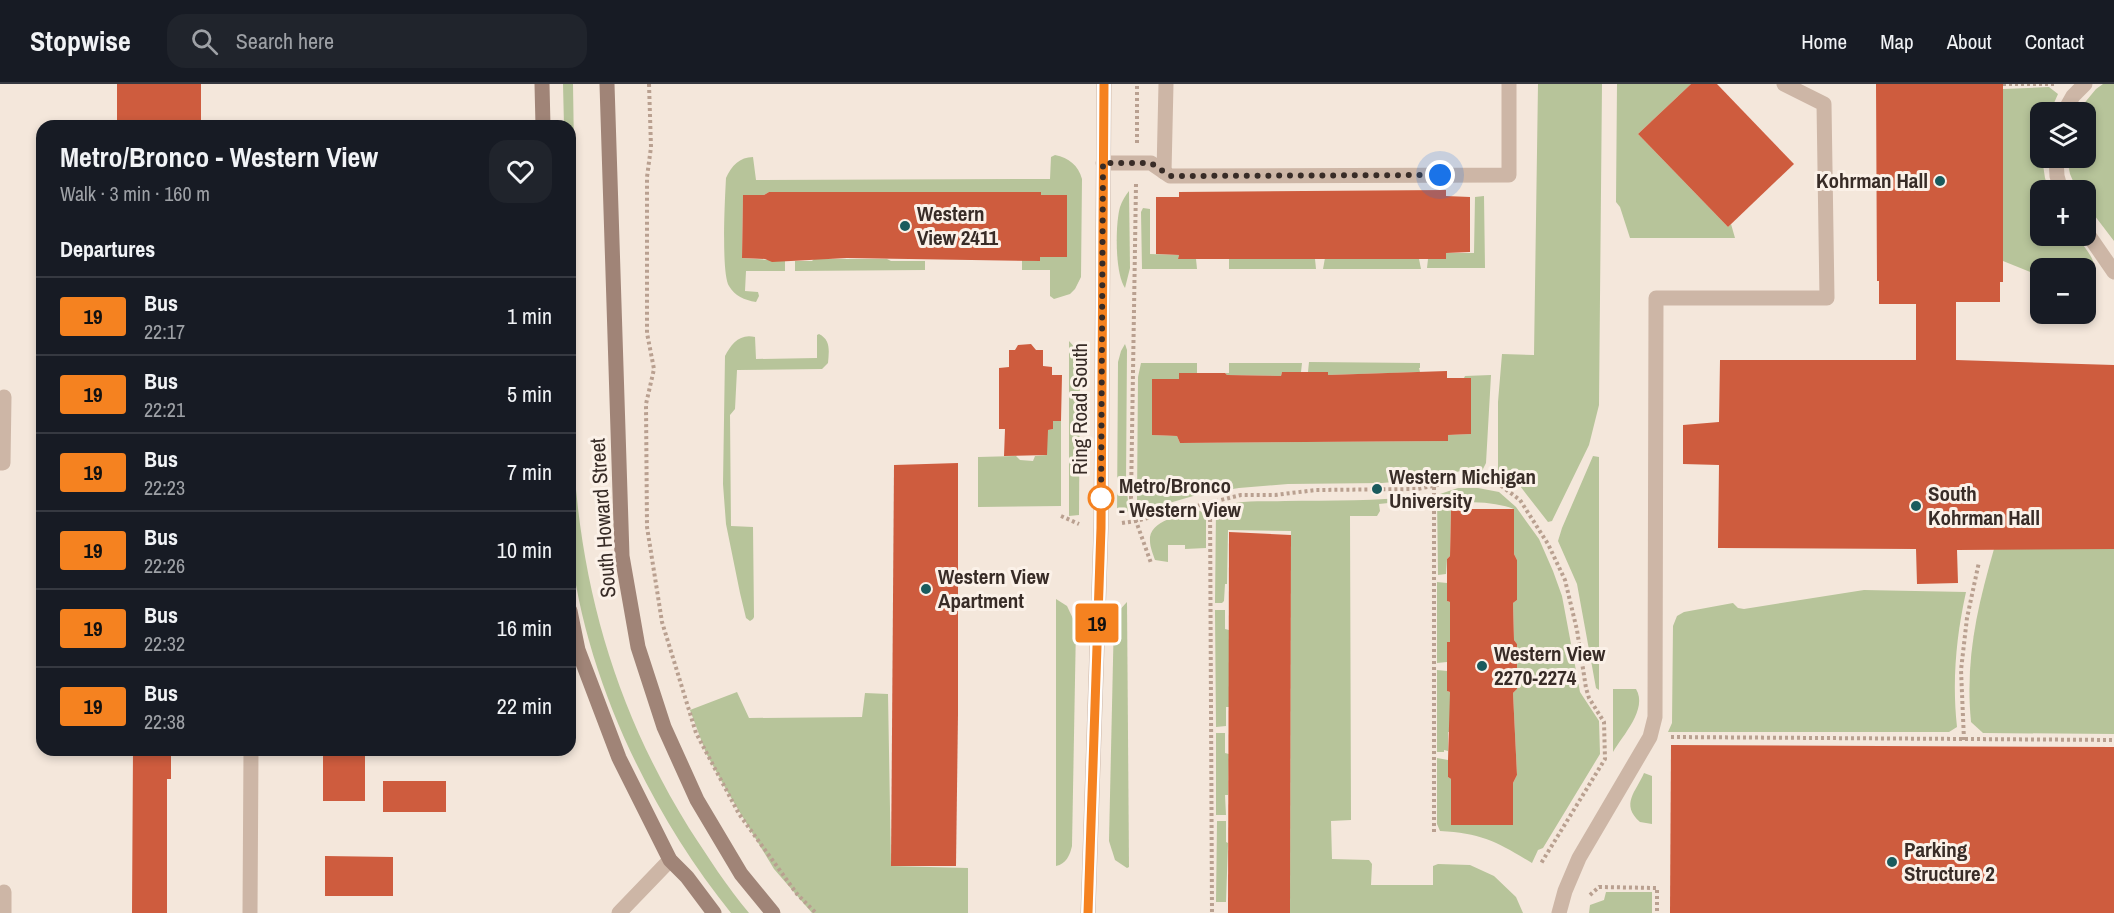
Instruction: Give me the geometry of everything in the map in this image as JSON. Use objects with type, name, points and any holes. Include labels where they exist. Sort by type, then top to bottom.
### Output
[{"type":"street","points":[[542,84],[543,120]]},
{"type":"street","name":"South Howard Street","points":[[607,84],[622,556],[638,647],[664,727],[697,800],[741,873],[773,913]]},
{"type":"street","name":"Ring Road South","points":[[1088,913],[1101,528],[1104,84]]},
{"type":"street","points":[[1164,172],[1166,84]]},
{"type":"street","points":[[1103,163],[1151,163],[1170,176],[1509,175],[1509,84]]},
{"type":"street","points":[[1559,913],[1565,891],[1580,858],[1650,737],[1655,717],[1657,697],[1656,298],[1827,298],[1824,104],[1784,84]]},
{"type":"street","points":[[2070,102],[2085,84]]},
{"type":"street","points":[[2096,246],[2114,272]]},
{"type":"street","points":[[0,463],[3,463],[4,397]]},
{"type":"street","name":"South Howard Street","points":[[576,640],[619,758],[670,860],[687,877],[714,913]]},
{"type":"street","points":[[250,913],[251,756]]},
{"type":"street","points":[[619,913],[670,860]]},
{"type":"street","points":[[4,892],[4,913]]},
{"type":"path","points":[[649,84],[651,147],[647,177],[647,333],[654,369],[646,404],[647,527],[662,622],[696,733],[734,804],[797,894],[816,913]]},
{"type":"path","points":[[1137,84],[1131,486],[1133,510],[1151,563]]},
{"type":"path","points":[[2003,84],[2059,84]]},
{"type":"path","points":[[1061,516],[1080,525],[1101,528],[1241,495],[1275,495],[1316,490],[1417,489],[1455,482],[1492,482],[1500,485],[1520,500],[1548,544],[1565,580],[1577,630],[1586,688],[1589,698],[1605,722],[1605,759],[1540,864]]},
{"type":"path","points":[[1434,486],[1434,832]]},
{"type":"path","points":[[1210,501],[1212,913]]},
{"type":"path","points":[[1964,740],[1961,670],[1967,618],[1979,562]]},
{"type":"path","points":[[1650,737],[2114,740]]},
{"type":"path","points":[[1588,899],[1591,892],[1599,887],[1657,888],[1657,913]]},
{"type":"green space","points":[[563,84],[573,84],[573,120],[564,120]]},
{"type":"green space","points":[[1538,84],[1602,84],[1599,405],[1589,445],[1552,521],[1548,522],[1520,486],[1498,471],[1498,402],[1502,354],[1534,355]]},
{"type":"green space","points":[[1617,84],[1691,84],[1638,134],[1728,227],[1731,224],[1735,238],[1630,238],[1620,207],[1616,202]]},
{"type":"green space","points":[[2103,84],[2114,84],[2114,241],[2096,217],[2096,180],[2073,180],[2069,168],[2096,168],[2096,102],[2085,102]]},
{"type":"green space","points":[[2049,87],[2058,94],[2054,102],[2030,102],[2030,168],[2044,168],[2046,180],[2030,180],[2030,246],[2083,246],[2091,258],[2030,258],[2030,272],[2003,261],[2003,89]]},
{"type":"green space","points":[[1055,155],[1072,163],[1082,179],[1081,277],[1070,294],[1054,299],[1050,296],[1050,270],[1022,270],[1022,260],[1040,261],[1040,257],[1067,256],[1067,195],[1041,195],[1041,192],[769,192],[764,195],[743,196],[742,258],[785,261],[785,271],[746,271],[745,291],[758,292],[756,302],[740,297],[729,286],[724,251],[726,178],[733,166],[740,160],[753,157],[756,180],[1050,179],[1051,157]]},
{"type":"green space","points":[[1129,191],[1130,268],[1125,288],[1119,272],[1117,237],[1120,207]]},
{"type":"green space","points":[[1484,196],[1485,268],[1427,268],[1428,259],[1446,258],[1446,253],[1474,253],[1475,197]]},
{"type":"green space","points":[[1143,208],[1150,209],[1150,254],[1179,255],[1178,259],[1196,259],[1197,269],[1142,269],[1141,212]]},
{"type":"green space","points":[[1229,258],[1315,259],[1316,269],[1229,269]]},
{"type":"green space","points":[[1325,258],[1419,259],[1421,269],[1323,269]]},
{"type":"green space","points":[[814,259],[925,261],[925,270],[795,271],[795,261]]},
{"type":"green space","points":[[817,335],[826,339],[829,350],[828,363],[822,369],[737,370],[735,409],[730,415],[731,526],[753,527],[754,617],[750,621],[746,618],[726,524],[723,484],[725,356],[730,347],[740,338],[750,336],[755,337],[756,359],[817,358]]},
{"type":"green space","points":[[1069,341],[1076,349],[1080,361],[1079,515],[1069,516]]},
{"type":"green space","points":[[1125,344],[1127,350],[1126,481],[1129,511],[1117,515],[1118,362]]},
{"type":"green space","points":[[1309,362],[1420,363],[1420,372],[1328,375],[1328,372],[1308,372]]},
{"type":"green space","points":[[1141,363],[1197,363],[1197,373],[1179,379],[1152,379],[1152,435],[1177,436],[1180,443],[1448,441],[1448,435],[1471,434],[1471,378],[1464,378],[1465,376],[1491,375],[1486,463],[1482,471],[1461,471],[1416,480],[1239,488],[1200,494],[1159,506],[1144,506],[1137,500],[1138,377]]},
{"type":"green space","points":[[1229,363],[1302,363],[1301,372],[1282,372],[1281,376],[1227,375],[1225,373],[1229,373]]},
{"type":"green space","points":[[1053,421],[1061,421],[1061,506],[978,507],[978,457],[1016,456],[1020,460],[1033,461],[1035,456],[1047,455],[1047,430],[1053,429]]},
{"type":"green space","points":[[1593,456],[1599,457],[1599,690],[1596,688],[1577,584],[1558,541]]},
{"type":"green space","points":[[576,485],[586,562],[596,608],[624,698],[664,785],[689,828],[749,913],[731,913],[673,831],[648,786],[605,691],[578,593]]},
{"type":"green space","points":[[1458,488],[1478,488],[1499,492],[1516,507],[1539,539],[1562,596],[1580,692],[1599,721],[1600,754],[1532,863],[1509,849],[1478,836],[1440,831],[1437,824],[1437,758],[1448,760],[1448,777],[1451,779],[1451,825],[1513,825],[1513,783],[1517,775],[1513,693],[1517,689],[1517,644],[1514,640],[1513,603],[1517,600],[1514,509],[1482,503],[1451,506],[1450,556],[1447,559],[1446,574],[1438,575],[1437,495]]},
{"type":"green space","points":[[1424,495],[1427,499],[1379,504],[1380,511],[1377,516],[1350,516],[1351,820],[1331,821],[1332,859],[1369,860],[1372,864],[1371,885],[1433,885],[1433,866],[1438,864],[1470,865],[1494,876],[1516,897],[1523,913],[1290,913],[1291,531],[1228,530],[1227,584],[1225,584],[1224,601],[1215,603],[1216,509],[1250,502],[1372,500]]},
{"type":"green space","points":[[1198,510],[1206,516],[1206,548],[1185,549],[1185,545],[1168,545],[1168,562],[1155,560],[1150,541],[1155,528],[1160,523],[1176,516]]},
{"type":"green space","points":[[1994,549],[2114,549],[2114,734],[1983,733],[1971,722],[1971,656],[1982,592]]},
{"type":"green space","points":[[1437,582],[1447,583],[1447,601],[1450,602],[1450,642],[1447,662],[1437,663]]},
{"type":"green space","points":[[1864,590],[1966,592],[1956,660],[1957,727],[1949,732],[1668,732],[1672,723],[1673,626],[1677,616],[1684,612],[1733,603],[1738,608],[1744,609]]},
{"type":"green space","points":[[1056,599],[1067,606],[1076,625],[1072,846],[1067,859],[1056,866]]},
{"type":"green space","points":[[1127,602],[1129,867],[1127,868],[1115,860],[1109,841],[1114,616]]},
{"type":"green space","points":[[1215,610],[1225,610],[1225,629],[1229,630],[1229,707],[1226,707],[1226,726],[1216,727]]},
{"type":"green space","points":[[1437,670],[1447,671],[1447,691],[1450,692],[1450,732],[1448,732],[1448,751],[1444,750],[1444,752],[1437,752]]},
{"type":"green space","points":[[1613,689],[1636,689],[1639,705],[1633,722],[1613,752]]},
{"type":"green space","points":[[737,692],[749,718],[862,717],[865,693],[888,694],[891,866],[968,868],[968,913],[812,913],[774,869],[727,791],[706,753],[690,710]]},
{"type":"green space","points":[[1216,733],[1225,733],[1225,753],[1229,754],[1228,795],[1225,795],[1226,815],[1216,815]]},
{"type":"green space","points":[[1644,773],[1652,776],[1652,824],[1640,822],[1634,816],[1630,804]]},
{"type":"green space","points":[[1217,821],[1226,821],[1226,842],[1228,843],[1226,902],[1216,902]]},
{"type":"green space","points":[[1606,892],[1652,892],[1652,913],[1589,913],[1590,905],[1604,900]]},
{"type":"building","points":[[117,84],[201,84],[201,120],[117,120]]},
{"type":"building","points":[[1691,84],[1717,84],[1794,164],[1728,227],[1638,134]]},
{"type":"building","name":"South Kohrman Hall","points":[[1876,84],[2003,84],[2003,282],[2000,282],[2000,302],[1956,302],[1956,360],[2114,365],[2114,549],[1957,550],[1958,583],[1917,584],[1916,549],[1718,548],[1719,465],[1683,464],[1683,425],[1719,422],[1720,360],[1916,360],[1916,304],[1879,304]]},
{"type":"building","points":[[1446,190],[1446,196],[1470,197],[1470,252],[1446,253],[1446,259],[1178,259],[1179,255],[1156,254],[1156,197],[1179,197],[1179,192]]},
{"type":"building","name":"Western View 2411","points":[[769,192],[1041,192],[1041,195],[1067,195],[1067,257],[1040,257],[1040,261],[847,258],[772,262],[765,259],[742,258],[743,195],[764,195]]},
{"type":"building","points":[[1031,344],[1036,350],[1043,350],[1043,366],[1052,367],[1052,375],[1062,375],[1061,421],[1053,421],[1053,429],[1048,430],[1047,455],[1004,456],[1005,429],[999,429],[999,368],[1009,367],[1009,350],[1015,350],[1018,345]]},
{"type":"building","points":[[1447,371],[1447,378],[1471,378],[1471,434],[1448,435],[1448,441],[1180,443],[1177,436],[1152,435],[1152,379],[1179,379],[1179,373],[1281,376],[1282,372],[1328,372],[1328,375]]},
{"type":"building","name":"Western View Apartment","points":[[958,463],[956,866],[891,866],[894,465]]},
{"type":"building","name":"Western View 2270-2274","points":[[1451,509],[1514,509],[1517,600],[1513,603],[1514,640],[1517,644],[1517,689],[1513,693],[1517,775],[1513,783],[1513,825],[1451,825],[1451,779],[1448,777],[1450,692],[1447,691],[1450,602],[1447,601],[1447,559],[1450,556]]},
{"type":"building","points":[[1229,532],[1291,535],[1290,913],[1228,913]]},
{"type":"building","name":"Parking Structure 2","points":[[1671,745],[2114,747],[2114,913],[1670,913]]},
{"type":"building","points":[[133,756],[171,756],[171,779],[167,779],[167,913],[132,913]]},
{"type":"building","points":[[323,756],[365,756],[365,801],[323,801]]},
{"type":"building","points":[[383,781],[446,781],[446,812],[383,812]]},
{"type":"building","points":[[325,856],[393,857],[393,896],[325,896]]},
{"type":"bus line","name":"19","points":[[1088,913],[1101,528],[1104,84]]},
{"type":"place","name":"Kohrman Hall","points":[[1940,181]]},
{"type":"place","name":"Western View 2411","points":[[905,226]]},
{"type":"place","name":"Western Michigan University","points":[[1377,489]]},
{"type":"place","name":"Metro/Bronco - Western View","points":[[1101,498]]},
{"type":"place","name":"South Kohrman Hall","points":[[1916,506]]},
{"type":"place","name":"Western View Apartment","points":[[926,589]]},
{"type":"place","name":"Western View 2270-2274","points":[[1482,666]]},
{"type":"place","name":"Parking Structure 2","points":[[1892,862]]},
{"type":"route","points":[[1101,498],[1101,505],[1103,163],[1151,163],[1170,176],[1440,175]]}]
